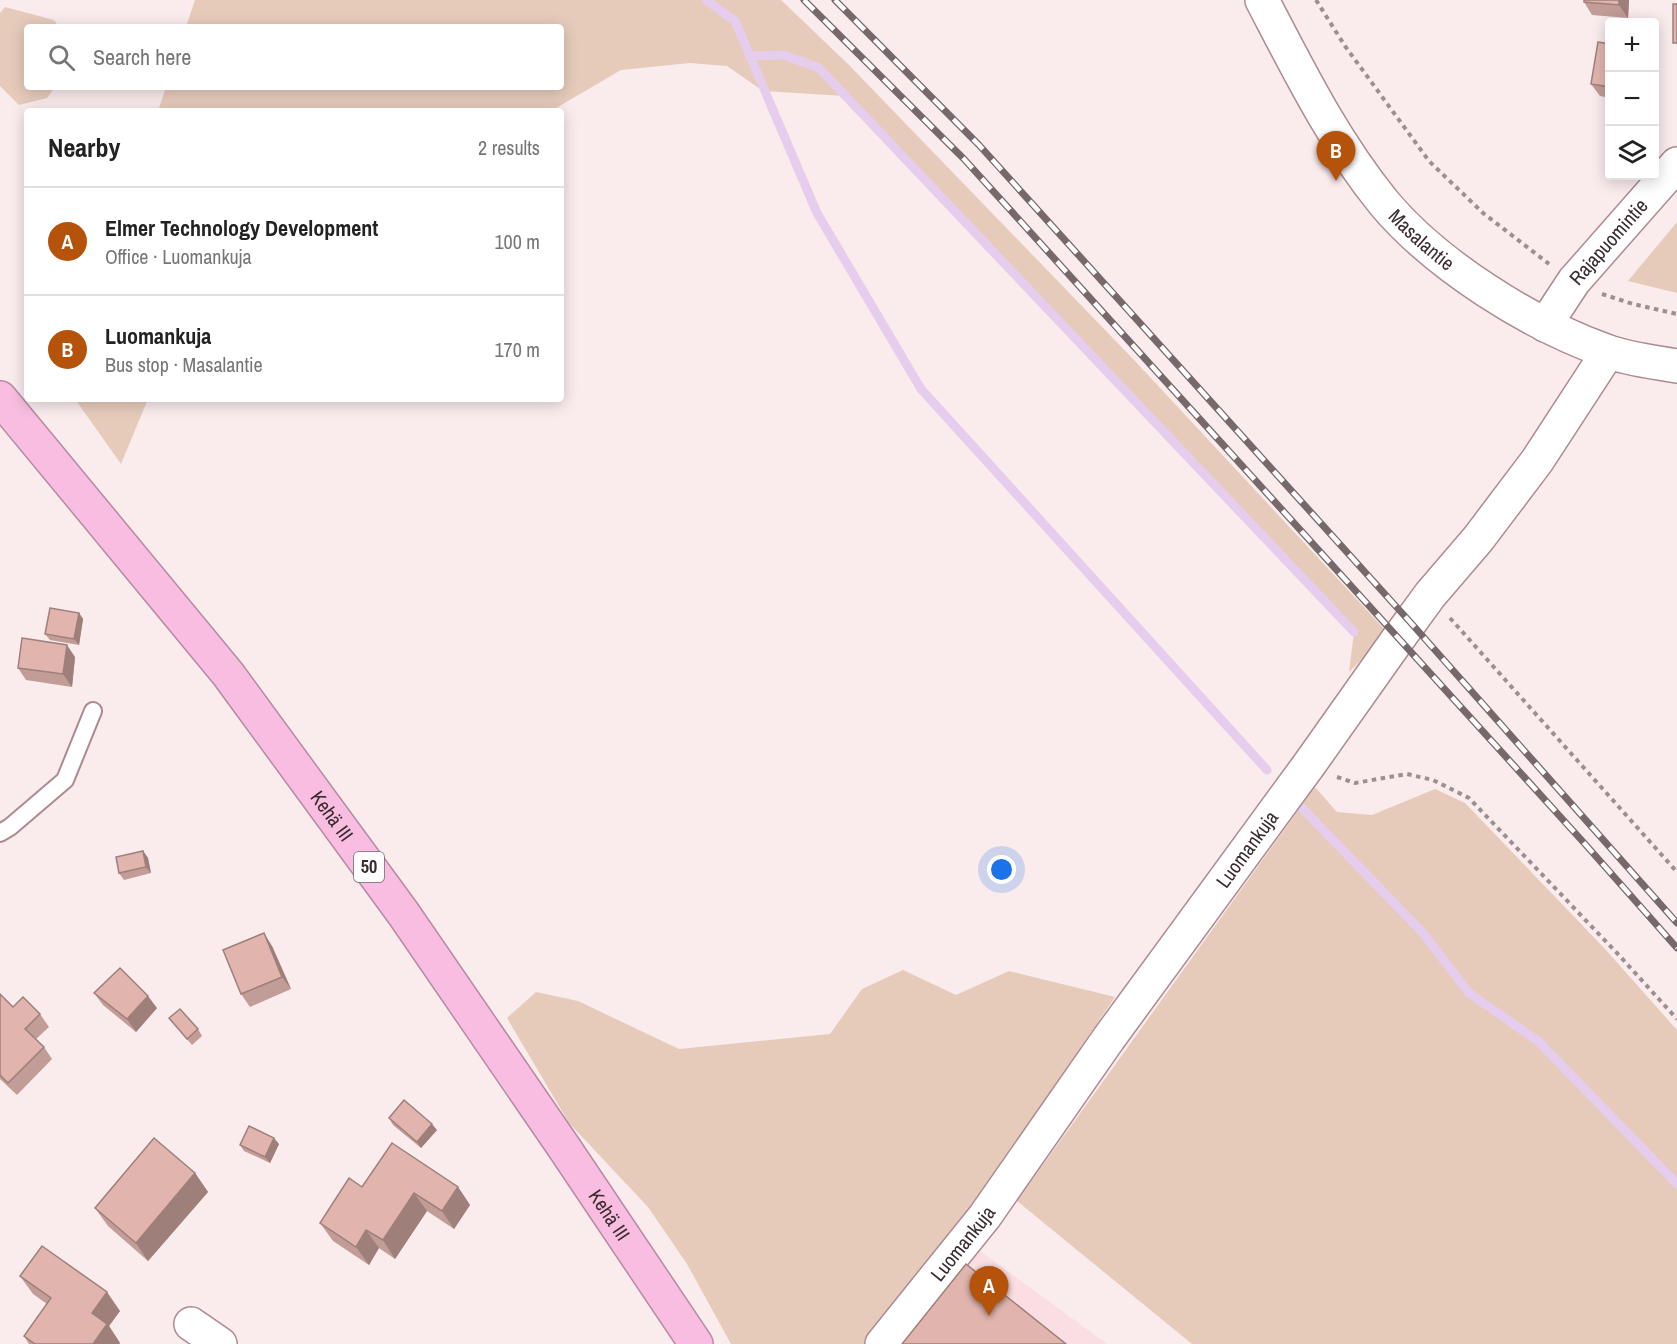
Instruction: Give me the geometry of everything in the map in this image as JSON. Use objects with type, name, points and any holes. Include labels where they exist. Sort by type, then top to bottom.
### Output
[{"type":"highway","name":"Kehä III","points":[[0,398],[228,674],[382,884],[696,1344]]},
{"type":"street","name":"Masalantie","points":[[1262,0],[1315,102],[1345,150],[1385,204],[1424,244],[1512,307],[1545,325],[1608,352],[1677,366]]},
{"type":"street","name":"Rajapuomintie","points":[[1545,325],[1574,281],[1677,164]]},
{"type":"street","name":"Luomankuja","points":[[882,1344],[985,1216],[1109,1038],[1430,595],[1478,539],[1537,461],[1608,352]]},
{"type":"street","points":[[191,1324],[220,1344]]},
{"type":"lane","points":[[0,832],[10,827],[64,780],[93,711]]},
{"type":"path","points":[[1316,0],[1345,46],[1429,160],[1483,213],[1583,288],[1633,304],[1677,314]]},
{"type":"path","points":[[1430,595],[1677,872]]},
{"type":"path","points":[[1311,762],[1334,776],[1355,783],[1407,774],[1433,780],[1469,798],[1677,1019]]},
{"type":"shaded area","points":[[195,0],[781,0],[848,64],[1135,361],[1388,633],[1349,672],[1354,632],[845,96],[763,91],[727,66],[690,63],[621,70],[556,108],[159,108],[165,90],[564,90],[564,24],[187,24]]},
{"type":"shaded area","points":[[5,7],[54,20],[57,24],[24,24],[24,90],[53,90],[47,98],[19,105],[0,86],[0,13]]},
{"type":"shaded area","points":[[1677,222],[1677,293],[1628,281]]},
{"type":"shaded area","points":[[77,402],[147,402],[121,464]]},
{"type":"shaded area","points":[[1315,787],[1337,812],[1372,815],[1435,789],[1465,803],[1606,950],[1677,1030],[1677,1344],[1192,1344],[1017,1201]]},
{"type":"shaded area","points":[[903,970],[956,995],[1009,971],[1115,997],[954,1233],[864,1344],[731,1344],[687,1264],[648,1207],[569,1123],[507,1018],[536,992],[578,1001],[679,1049],[830,1034],[862,989]]},
{"type":"shaded area","points":[[980,1251],[1107,1344],[900,1344]]},
{"type":"building","points":[[1584,0],[1619,0],[1619,5],[1584,2]]},
{"type":"building","points":[[1673,4],[1677,4],[1677,43],[1673,43]]},
{"type":"building","points":[[1598,42],[1605,43],[1605,86],[1591,84]]},
{"type":"building","points":[[50,608],[79,613],[74,639],[45,634]]},
{"type":"building","points":[[22,638],[67,645],[63,674],[18,668]]},
{"type":"building","points":[[143,851],[146,867],[119,873],[116,857]]},
{"type":"building","points":[[264,933],[282,977],[241,994],[223,950]]},
{"type":"building","points":[[120,968],[148,996],[127,1019],[94,993]]},
{"type":"building","points":[[0,994],[13,1007],[23,997],[40,1014],[25,1029],[44,1047],[8,1083],[0,1075]]},
{"type":"building","points":[[180,1009],[198,1029],[187,1039],[169,1018]]},
{"type":"building","points":[[404,1100],[432,1124],[417,1142],[389,1118]]},
{"type":"building","points":[[249,1126],[274,1138],[265,1157],[240,1145]]},
{"type":"building","points":[[154,1138],[195,1173],[136,1243],[95,1208]]},
{"type":"building","points":[[392,1143],[458,1187],[442,1211],[414,1193],[383,1240],[366,1230],[356,1247],[320,1223],[349,1178],[362,1187]]},
{"type":"building","points":[[42,1246],[107,1292],[92,1313],[107,1324],[93,1344],[35,1344],[24,1336],[51,1298],[20,1276]]},
{"type":"building","points":[[966,1264],[1066,1344],[902,1344]]},
{"type":"waterway","points":[[706,0],[735,21],[817,213],[921,389],[1267,770]]},
{"type":"waterway","points":[[750,56],[784,55],[819,68],[1354,632]]},
{"type":"waterway","points":[[1302,808],[1423,933],[1469,993],[1538,1041],[1677,1184]]},
{"type":"railway","points":[[804,0],[964,159],[1677,948]]},
{"type":"railway","points":[[835,0],[979,145],[1411,623],[1677,923]]},
{"type":"place","name":"Luomankuja","points":[[1336,181]]},
{"type":"place","name":"Elmer Technology Development","points":[[989,1316]]}]
